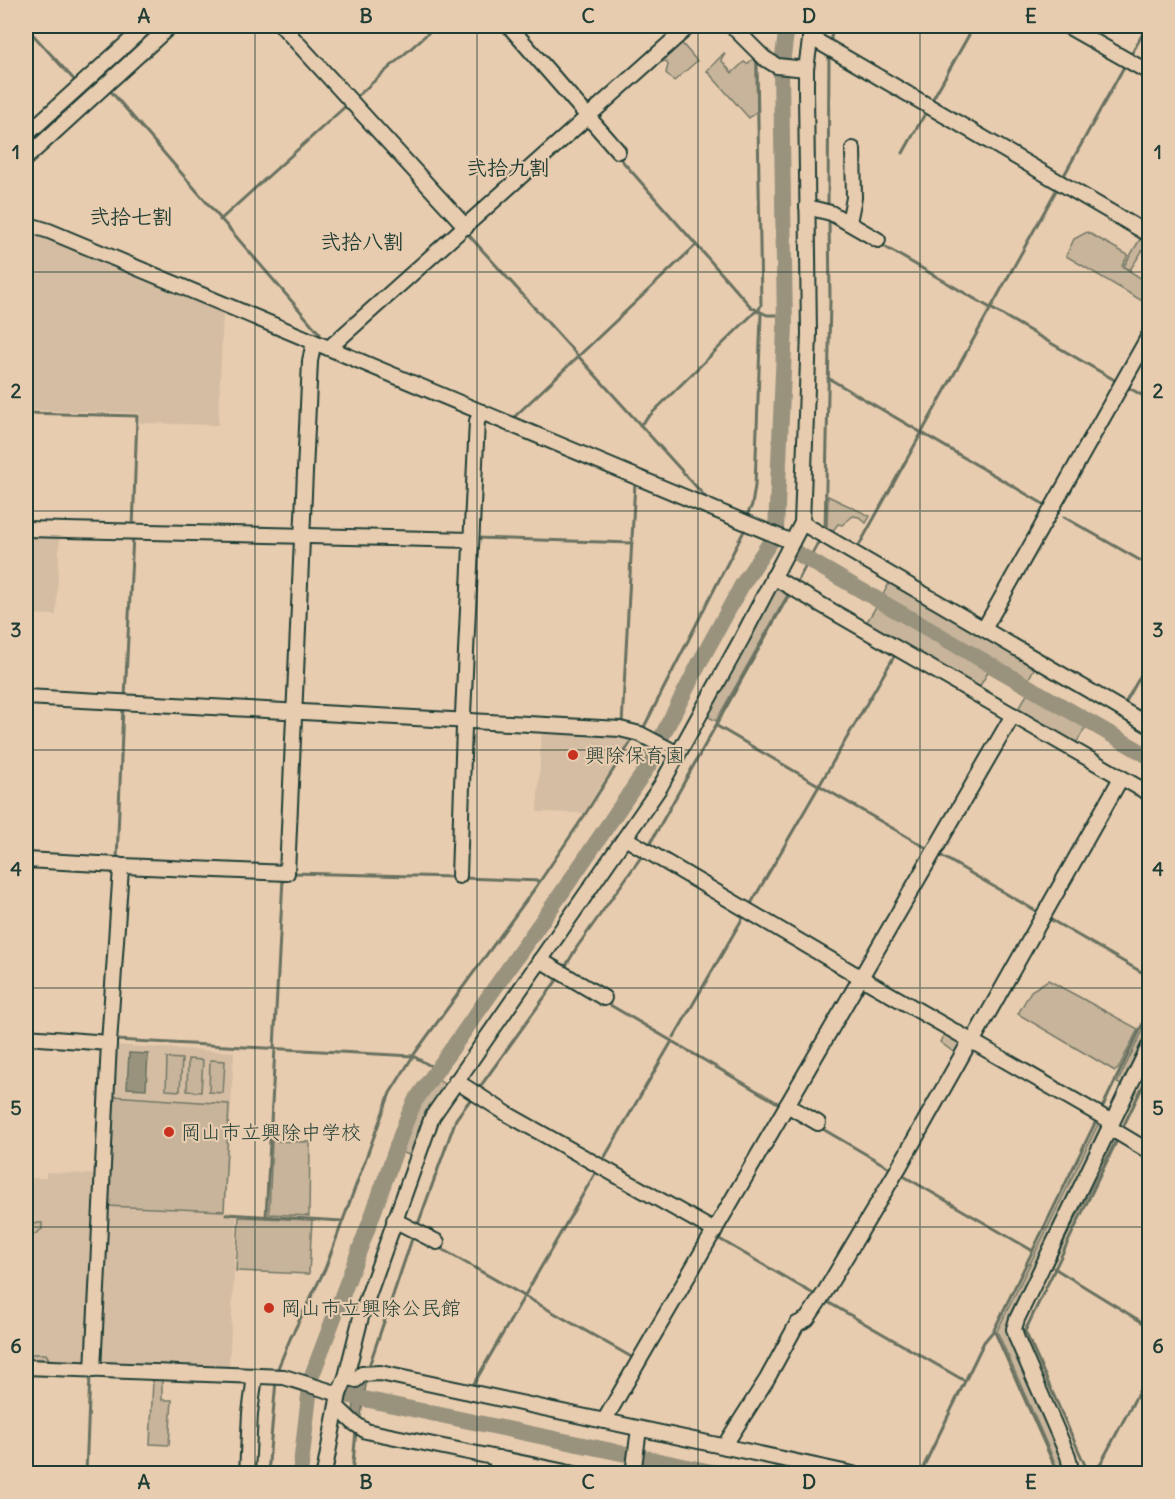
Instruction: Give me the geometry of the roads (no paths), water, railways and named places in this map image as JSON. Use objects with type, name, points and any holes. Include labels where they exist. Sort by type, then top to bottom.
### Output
[{"type":"street","points":[[26,135],[146,26]]},
{"type":"street","points":[[26,158],[170,26]]},
{"type":"street","points":[[282,26],[352,101],[464,228]]},
{"type":"street","points":[[509,26],[618,151]]},
{"type":"street","points":[[329,348],[689,26]]},
{"type":"street","points":[[732,26],[764,58],[781,67],[806,69]]},
{"type":"street","points":[[1067,26],[1149,73]]},
{"type":"street","points":[[324,1473],[338,1401],[362,1313],[427,1128],[440,1102],[660,787],[742,638],[789,541],[802,523],[809,334],[806,69],[811,31],[1149,235]]},
{"type":"street","points":[[849,222],[854,198],[853,149]]},
{"type":"street","points":[[807,207],[828,212],[879,240]]},
{"type":"street","points":[[26,224],[49,231],[313,345],[329,348],[480,415],[789,541]]},
{"type":"street","points":[[986,626],[1149,334]]},
{"type":"street","points":[[121,868],[123,866],[287,873],[313,345]]},
{"type":"street","points":[[459,876],[471,539],[480,415]]},
{"type":"street","points":[[802,523],[986,626],[1149,726]]},
{"type":"street","points":[[26,529],[471,539]]},
{"type":"street","points":[[773,577],[1149,794]]},
{"type":"street","points":[[26,697],[620,729],[635,732],[678,754]]},
{"type":"street","points":[[606,1417],[1012,717]]},
{"type":"street","points":[[727,1444],[798,1324],[807,1318],[823,1295],[893,1177],[1121,778]]},
{"type":"street","points":[[625,838],[1110,1125],[1149,1152]]},
{"type":"street","points":[[26,860],[118,865],[121,868]]},
{"type":"street","points":[[93,1370],[109,1042],[121,868]]},
{"type":"street","points":[[540,960],[604,998]]},
{"type":"street","points":[[26,1037],[109,1042]]},
{"type":"street","points":[[1072,1473],[1068,1456],[1014,1329],[1149,1044]]},
{"type":"street","points":[[456,1081],[714,1231]]},
{"type":"street","points":[[787,1105],[818,1123]]},
{"type":"street","points":[[394,1220],[437,1242]]},
{"type":"street","points":[[26,1367],[254,1380],[277,1377],[308,1383],[338,1401],[357,1425],[366,1431],[574,1473]]},
{"type":"street","points":[[346,1377],[356,1380],[366,1373],[381,1373],[606,1417],[639,1429],[727,1444],[789,1467],[853,1473]]},
{"type":"street","points":[[247,1473],[254,1380]]},
{"type":"street","points":[[635,1462],[639,1429]]},
{"type":"street","points":[[496,1473],[498,1458]]},
{"type":"waterway","points":[[353,100],[436,26]]},
{"type":"waterway","points":[[300,1474],[311,1378],[415,1101],[651,762],[700,662],[742,585],[776,530],[785,327],[781,71],[787,26]]},
{"type":"waterway","points":[[830,44],[833,26]]},
{"type":"waterway","points":[[931,102],[974,26]]},
{"type":"waterway","points":[[1131,55],[1147,26]]},
{"type":"waterway","points":[[26,27],[77,83]]},
{"type":"waterway","points":[[828,207],[829,52]]},
{"type":"waterway","points":[[757,61],[761,305],[758,312]]},
{"type":"waterway","points":[[1062,179],[1125,65]]},
{"type":"waterway","points":[[108,88],[320,334],[320,339]]},
{"type":"waterway","points":[[220,220],[348,104]]},
{"type":"waterway","points":[[903,153],[927,110]]},
{"type":"waterway","points":[[617,155],[751,307],[767,315],[785,315]]},
{"type":"waterway","points":[[857,549],[1058,187]]},
{"type":"waterway","points":[[825,531],[830,301],[829,217]]},
{"type":"waterway","points":[[465,231],[710,502]]},
{"type":"waterway","points":[[880,244],[1118,382]]},
{"type":"waterway","points":[[512,419],[696,245]]},
{"type":"waterway","points":[[640,425],[756,311]]},
{"type":"waterway","points":[[747,515],[752,505],[755,486],[761,314]]},
{"type":"waterway","points":[[828,378],[1045,505]]},
{"type":"waterway","points":[[1126,386],[1150,400]]},
{"type":"waterway","points":[[26,413],[137,416],[133,529]]},
{"type":"waterway","points":[[622,725],[635,482]]},
{"type":"waterway","points":[[1064,517],[1150,566]]},
{"type":"waterway","points":[[643,729],[745,529]]},
{"type":"waterway","points":[[125,698],[133,535]]},
{"type":"waterway","points":[[762,537],[771,541]]},
{"type":"waterway","points":[[475,538],[632,543]]},
{"type":"waterway","points":[[797,582],[820,539]]},
{"type":"waterway","points":[[795,552],[1150,757]]},
{"type":"waterway","points":[[648,847],[791,591]]},
{"type":"waterway","points":[[749,907],[896,653]]},
{"type":"waterway","points":[[1124,705],[1150,659]]},
{"type":"waterway","points":[[117,861],[123,706]]},
{"type":"waterway","points":[[717,726],[930,850]]},
{"type":"waterway","points":[[276,1373],[290,1339],[325,1269],[390,1093],[415,1053],[538,884],[634,737]]},
{"type":"waterway","points":[[564,969],[644,853]]},
{"type":"waterway","points":[[938,854],[1041,914]]},
{"type":"waterway","points":[[292,873],[455,877]]},
{"type":"waterway","points":[[274,1048],[283,878]]},
{"type":"waterway","points":[[463,878],[540,881]]},
{"type":"waterway","points":[[674,1037],[745,914]]},
{"type":"waterway","points":[[1048,918],[1150,977]]},
{"type":"waterway","points":[[477,1091],[559,977]]},
{"type":"waterway","points":[[605,1002],[781,1105]]},
{"type":"waterway","points":[[1101,1110],[1150,1009]]},
{"type":"waterway","points":[[116,1040],[413,1056],[436,1069]]},
{"type":"waterway","points":[[603,1160],[672,1041]]},
{"type":"waterway","points":[[266,1217],[275,1048]]},
{"type":"waterway","points":[[1122,1129],[1150,1071]]},
{"type":"waterway","points":[[417,1227],[456,1119],[473,1096]]},
{"type":"waterway","points":[[1056,1474],[1055,1467],[994,1330],[1097,1119]]},
{"type":"waterway","points":[[821,1128],[893,1170]]},
{"type":"waterway","points":[[1089,1474],[1025,1331],[1118,1138]]},
{"type":"waterway","points":[[472,1387],[597,1170]]},
{"type":"waterway","points":[[900,1174],[1033,1251]]},
{"type":"waterway","points":[[226,1214],[342,1221]]},
{"type":"waterway","points":[[368,1369],[413,1236]]},
{"type":"waterway","points":[[716,1237],[817,1296]]},
{"type":"waterway","points":[[438,1247],[635,1359]]},
{"type":"waterway","points":[[1054,1268],[1150,1327]]},
{"type":"waterway","points":[[824,1300],[965,1381]]},
{"type":"waterway","points":[[920,1474],[984,1342],[994,1330]]},
{"type":"waterway","points":[[1092,1474],[1096,1472],[1150,1371]]},
{"type":"waterway","points":[[86,1474],[90,1375]]},
{"type":"waterway","points":[[268,1474],[276,1380]]},
{"type":"waterway","points":[[350,1396],[721,1474]]},
{"type":"waterway","points":[[352,1474],[356,1431]]},
{"type":"waterway","points":[[782,1474],[784,1464]]},
{"type":"waterway","points":[[855,1470],[874,1474]]},
{"type":"place","name":"興除保育園","points":[[573,755]]},
{"type":"place","name":"岡山市立興除中学校","points":[[169,1132]]},
{"type":"place","name":"岡山市立興除公民館","points":[[269,1308]]},
{"type":"district","name":"弐拾九割","points":[[508,168]]},
{"type":"district","name":"弐拾七割","points":[[131,217]]},
{"type":"district","name":"弐拾八割","points":[[362,242]]}]
